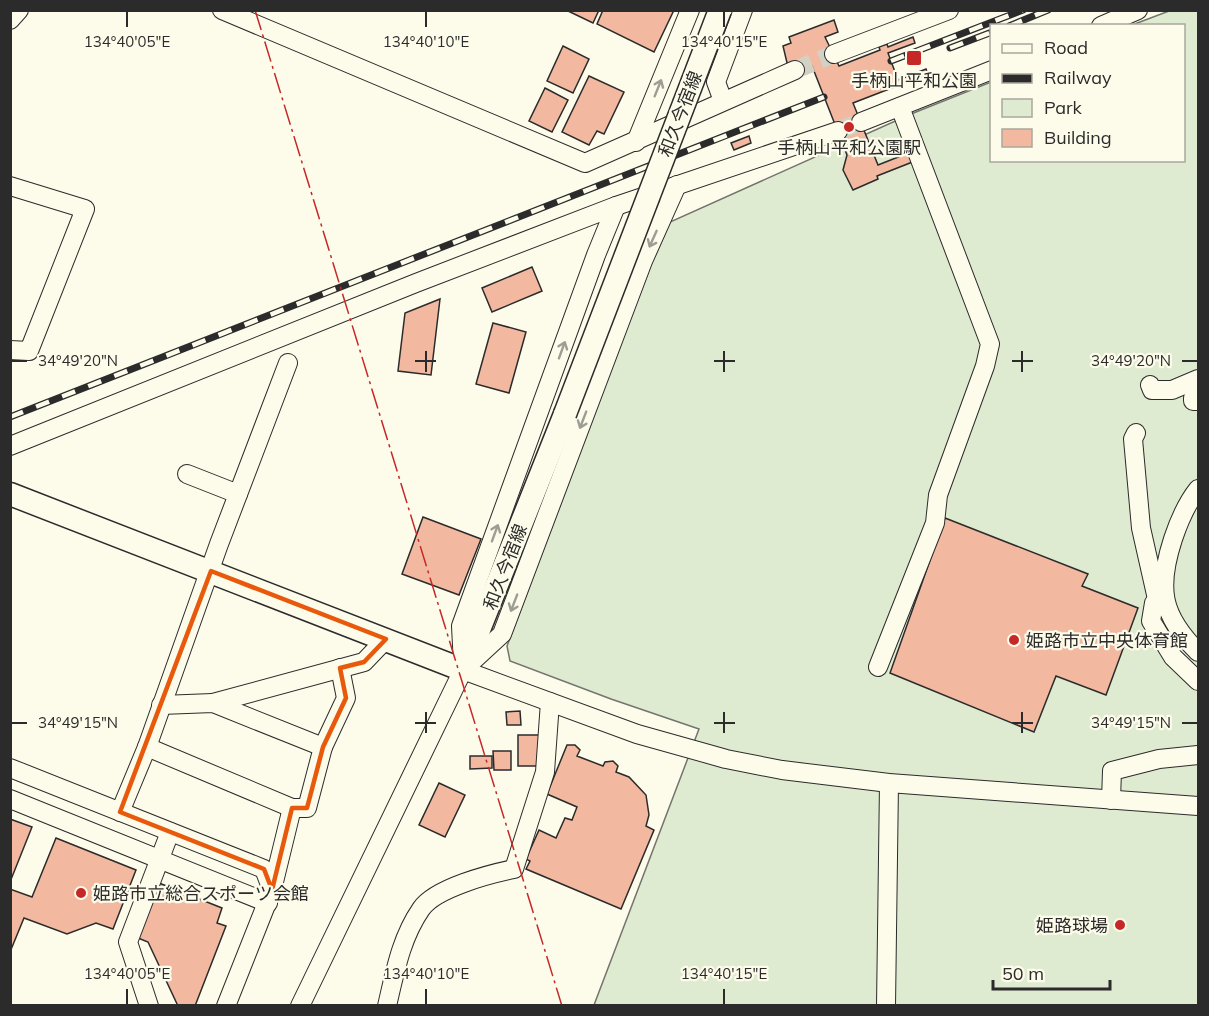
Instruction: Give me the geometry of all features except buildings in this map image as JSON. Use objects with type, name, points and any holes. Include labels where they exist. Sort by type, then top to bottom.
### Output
[{"type":"main road","name":"和久今宿線","points":[[463,670],[565,414],[720,10]]},
{"type":"main road","points":[[10,494],[463,670]]},
{"type":"street","points":[[10,20],[19,10]]},
{"type":"street","points":[[222,10],[395,85],[585,163],[795,70]]},
{"type":"street","points":[[636,142],[690,10]]},
{"type":"street","points":[[723,101],[716,82],[743,10]]},
{"type":"street","points":[[834,54],[949,10]]},
{"type":"street","points":[[1106,24],[1138,10]]},
{"type":"street","points":[[861,122],[902,112],[990,71]]},
{"type":"street","points":[[878,667],[935,523],[938,495],[985,366],[990,344],[902,112]]},
{"type":"street","points":[[10,446],[416,283],[616,206],[838,131]]},
{"type":"street","points":[[300,1005],[463,670],[502,634],[643,261],[677,185]]},
{"type":"street","points":[[10,186],[84,209],[29,351],[10,350]]},
{"type":"street","points":[[463,670],[461,626],[616,206]]},
{"type":"street","points":[[120,812],[147,747],[288,363]]},
{"type":"street","points":[[1150,385],[1152,390],[1172,390],[1198,380]]},
{"type":"street","points":[[1198,397],[1193,398],[1193,401],[1198,401]]},
{"type":"street","points":[[1136,433],[1133,439],[1141,528],[1160,595],[1180,634],[1198,652]]},
{"type":"street","points":[[187,474],[238,494]]},
{"type":"street","points":[[1198,489],[1181,515],[1165,564],[1160,595],[1151,621],[1173,657],[1198,681]]},
{"type":"street","points":[[161,705],[213,703],[364,662],[386,639]]},
{"type":"street","points":[[147,747],[292,808],[307,808],[322,747],[346,698],[340,668]]},
{"type":"street","points":[[463,670],[637,734],[726,759],[782,770],[889,783],[1198,806]]},
{"type":"street","points":[[387,1005],[400,948],[422,907],[436,896],[460,886],[514,869],[545,771],[550,702]]},
{"type":"street","points":[[213,703],[322,747]]},
{"type":"street","points":[[1111,800],[1113,771],[1159,759],[1198,755]]},
{"type":"street","points":[[10,768],[264,869],[270,896]]},
{"type":"street","points":[[886,1005],[889,783]]},
{"type":"street","points":[[10,799],[160,860],[270,896]]},
{"type":"street","points":[[226,1005],[270,896],[292,808]]},
{"type":"street","points":[[149,1005],[128,942],[170,832]]},
{"type":"highlighted area","points":[[211,571],[386,639],[364,662],[340,668],[346,698],[323,747],[307,808],[292,808],[272,890],[264,869],[120,812]]},
{"type":"green space","name":"手柄山平和公園","points":[[1169,11],[1198,11],[1198,1005],[594,1005],[699,729],[510,661],[507,646],[662,233],[670,222],[911,114],[990,82],[990,162],[1185,162],[1185,24],[1135,24]]},
{"type":"tunnel","points":[[795,70],[834,54]]},
{"type":"tunnel","points":[[838,131],[861,122]]},
{"type":"railway","points":[[891,61],[1023,10]]},
{"type":"railway","points":[[1014,24],[1048,10]]},
{"type":"railway","points":[[950,48],[990,33]]},
{"type":"railway","points":[[10,417],[824,97]]},
{"type":"power","points":[[255,10],[562,1006]]},
{"type":"place","name":"手柄山平和公園","points":[[914,58]]},
{"type":"place","name":"手柄山平和公園駅","points":[[849,127]]},
{"type":"place","name":"姫路市立中央体育館","points":[[1014,640]]},
{"type":"place","name":"姫路市立総合スポーツ会館","points":[[81,893]]},
{"type":"place","name":"姫路球場","points":[[1120,925]]}]
